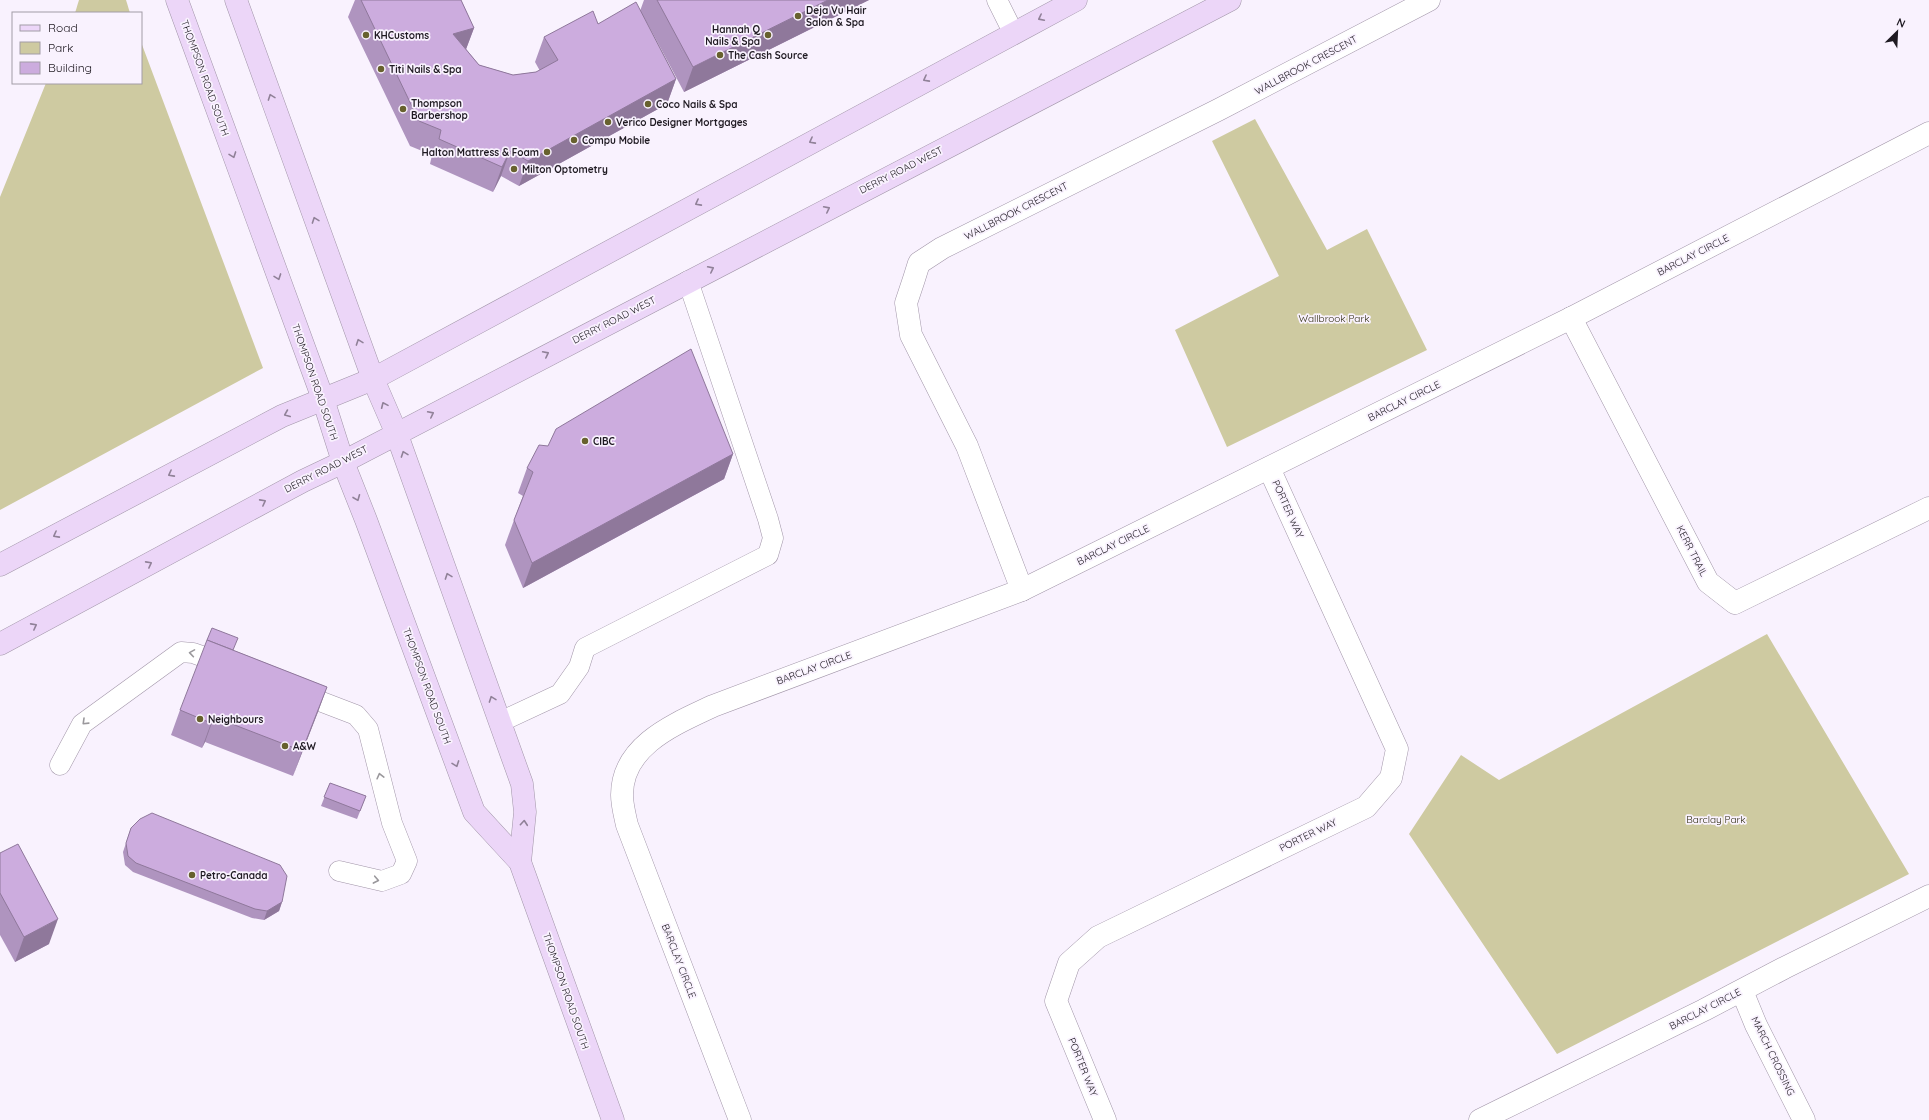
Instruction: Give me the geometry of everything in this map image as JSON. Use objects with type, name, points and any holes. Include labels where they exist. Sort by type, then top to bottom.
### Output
[{"type":"main road","name":"THOMPSON ROAD SOUTH","points":[[177,0],[323,400],[343,462],[372,535],[474,812],[520,862],[613,1120]]},
{"type":"main road","name":"THOMPSON ROAD SOUTH","points":[[236,0],[373,379],[396,432],[522,784],[525,812],[520,862]]},
{"type":"main road","points":[[0,565],[282,416],[373,379],[1013,32],[1076,0]]},
{"type":"main road","name":"DERRY ROAD WEST","points":[[0,644],[303,481],[343,462],[396,432],[1230,0]]},
{"type":"street","name":"WALLBROOK CRESCENT","points":[[1022,590],[967,446],[911,336],[906,303],[919,263],[942,248],[1210,114],[1429,0]]},
{"type":"street","name":"BARCLAY CIRCLE","points":[[740,1120],[627,825],[622,795],[626,773],[632,758],[639,750],[668,728],[713,706],[1022,590],[1571,318],[1929,133]]},
{"type":"street","name":"KERR TRAIL","points":[[1571,318],[1708,582],[1735,603],[1929,508]]},
{"type":"street","name":"PORTER WAY","points":[[1105,1120],[1056,1001],[1069,963],[1098,937],[1366,807],[1391,778],[1397,749],[1269,468]]},
{"type":"street","name":"BARCLAY CIRCLE","points":[[1480,1120],[1742,991],[1784,968],[1929,896]]},
{"type":"street","name":"MARCH CROSSING","points":[[1742,991],[1756,1025],[1804,1120]]},
{"type":"lane","points":[[997,0],[1013,32]]},
{"type":"lane","points":[[500,722],[560,694],[579,667],[585,648],[768,554],[773,538],[768,519],[688,281]]},
{"type":"lane","points":[[60,764],[82,724],[181,652],[193,653],[245,672]]},
{"type":"lane","points":[[282,687],[356,715],[368,729],[392,823],[407,861],[401,874],[382,881],[339,871]]},
{"type":"green space","points":[[79,0],[126,0],[130,12],[75,12]]},
{"type":"green space","points":[[142,45],[263,368],[0,510],[0,197],[46,84],[142,84]]},
{"type":"green space","name":"Wallbrook Park","points":[[1255,119],[1327,250],[1367,229],[1427,350],[1227,447],[1175,330],[1279,276],[1212,141]]},
{"type":"green space","name":"Barclay Park","points":[[1767,634],[1909,874],[1557,1054],[1409,834],[1461,755],[1499,780]]},
{"type":"building","points":[[361,0],[461,0],[474,28],[453,34],[479,65],[513,75],[536,72],[558,60],[544,37],[593,11],[598,24],[636,2],[676,79],[528,161],[510,151],[502,167],[439,139],[441,130],[419,121]]},
{"type":"building","points":[[657,0],[828,0],[693,67]]},
{"type":"building","points":[[691,349],[733,454],[532,563],[514,520],[533,472],[527,468],[539,445],[548,446],[556,429]]},
{"type":"building","points":[[212,628],[238,638],[233,650],[207,640]]},
{"type":"building","points":[[207,640],[327,687],[302,751],[214,717],[211,723],[180,710]]},
{"type":"building","points":[[330,783],[366,796],[360,811],[324,797]]},
{"type":"building","points":[[152,813],[280,865],[287,876],[282,902],[267,911],[255,909],[136,863],[128,856],[126,843],[131,828],[140,819]]},
{"type":"building","points":[[18,844],[58,919],[24,937],[0,893],[0,853]]},
{"type":"place","name":"Deja Vu Hair Salon & Spa","points":[[798,16]]},
{"type":"place","name":"KHCustoms","points":[[366,35]]},
{"type":"place","name":"Hannah Q Nails & Spa","points":[[768,35]]},
{"type":"place","name":"The Cash Source","points":[[720,55]]},
{"type":"place","name":"Titi Nails & Spa","points":[[381,69]]},
{"type":"place","name":"Coco Nails & Spa","points":[[648,104]]},
{"type":"place","name":"Thompson Barbershop","points":[[403,109]]},
{"type":"place","name":"Verico Designer Mortgages","points":[[608,122]]},
{"type":"place","name":"Compu Mobile","points":[[574,140]]},
{"type":"place","name":"Halton Mattress & Foam","points":[[547,152]]},
{"type":"place","name":"Milton Optometry","points":[[514,169]]},
{"type":"place","name":"CIBC","points":[[585,441]]},
{"type":"place","name":"Neighbours","points":[[200,719]]},
{"type":"place","name":"A&W","points":[[285,746]]},
{"type":"place","name":"Petro-Canada","points":[[192,875]]}]
